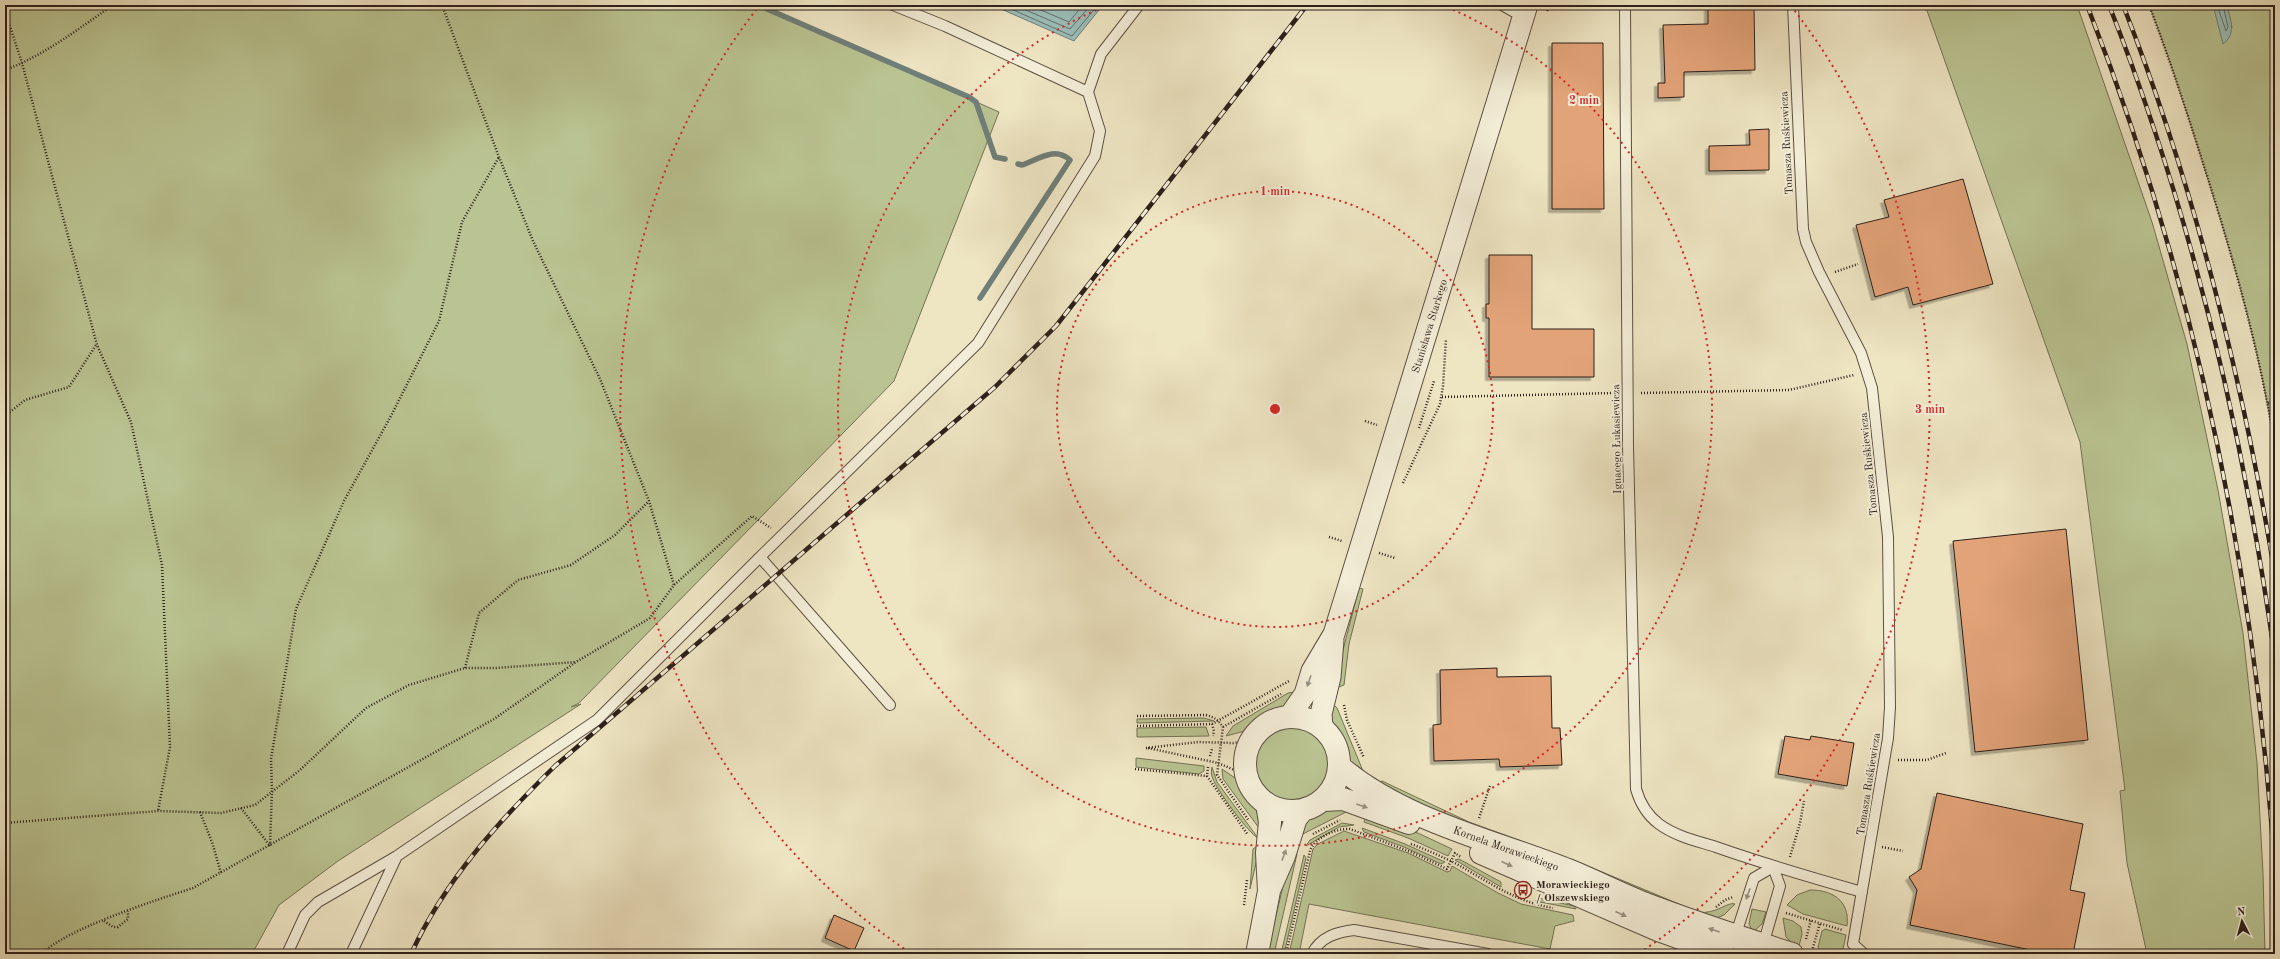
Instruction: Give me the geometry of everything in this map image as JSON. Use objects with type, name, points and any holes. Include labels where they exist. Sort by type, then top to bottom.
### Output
[{"type":"street","name":"Stanisława Starkego","points":[[1334,634],[1525,11]]},
{"type":"street","points":[[1289,717],[1305,694],[1312,671],[1334,634]]},
{"type":"street","points":[[1322,727],[1322,714],[1330,677],[1334,634]]},
{"type":"street","points":[[1289,717],[1306,719],[1322,727],[1332,738],[1338,752],[1340,767],[1335,785],[1324,800],[1302,811],[1284,811],[1267,804],[1253,792],[1246,775],[1245,757],[1251,740],[1261,728],[1274,720],[1289,717]]},
{"type":"street","name":"Kornela Morawieckiego","points":[[1340,767],[1358,782],[1432,820],[1568,870],[1642,903],[1734,948]]},
{"type":"street","name":"Kornela Morawieckiego","points":[[1324,800],[1343,799],[1418,826],[1658,930],[1734,948],[1758,950],[1798,947]]},
{"type":"street","points":[[1267,804],[1270,822],[1266,853],[1269,891]]},
{"type":"street","points":[[1257,954],[1269,891],[1284,856],[1295,823],[1302,811]]},
{"type":"lane","points":[[893,5],[945,26],[1088,92]]},
{"type":"lane","points":[[287,954],[305,915],[318,902],[397,856],[597,720],[760,557],[978,343],[1094,156],[1100,131],[1088,92],[1101,54],[1139,5]]},
{"type":"lane","name":"Stanisława Starkego","points":[[1502,5],[1525,11]]},
{"type":"lane","name":"Ignacego Łukasiewicza","points":[[1625,5],[1627,392],[1636,789],[1639,800],[1647,814],[1659,825],[1696,841],[1773,867],[1862,892]]},
{"type":"lane","name":"Tomasza Ruśkiewicza","points":[[1792,5],[1803,228],[1806,242],[1818,272],[1868,371],[1879,443],[1888,537],[1890,707],[1888,738],[1854,933]]},
{"type":"lane","points":[[760,557],[890,706]]},
{"type":"lane","points":[[352,954],[397,856]]},
{"type":"lane","points":[[1734,948],[1746,900],[1754,878],[1773,867],[1780,886],[1774,909],[1758,950]]},
{"type":"lane","points":[[1312,954],[1322,940],[1332,934],[1354,930],[1488,954]]},
{"type":"lane","points":[[1854,933],[1853,944],[1864,954]]},
{"type":"path","points":[[5,70],[22,63],[59,42],[113,5]]},
{"type":"path","points":[[442,5],[499,157],[533,241],[600,380],[649,501],[674,585]]},
{"type":"path","points":[[2149,5],[2176,74],[2232,255],[2268,403],[2275,447]]},
{"type":"path","points":[[5,11],[22,63],[97,345],[130,422],[162,565],[170,747],[158,811]]},
{"type":"path","points":[[270,846],[272,790],[271,759],[296,609],[344,501],[392,414],[439,321],[462,222],[499,157]]},
{"type":"path","points":[[1834,273],[1858,264]]},
{"type":"path","points":[[5,416],[25,400],[69,387],[97,345]]},
{"type":"path","points":[[1442,397],[1627,392],[1789,390],[1808,387],[1868,371]]},
{"type":"path","points":[[2268,403],[2275,400]]},
{"type":"path","points":[[465,668],[479,613],[518,580],[571,565],[615,535],[649,501]]},
{"type":"path","points":[[42,954],[49,945],[128,911],[193,888],[494,719],[576,662],[650,618],[674,585],[752,516],[782,536]]},
{"type":"path","points":[[1379,553],[1395,558]]},
{"type":"path","points":[[5,823],[158,811],[221,813],[255,805],[272,790],[300,770],[366,708],[409,685],[465,668],[496,668],[576,662]]},
{"type":"path","points":[[1137,726],[1212,724],[1219,722],[1280,684],[1291,680]]},
{"type":"path","points":[[1223,727],[1282,693]]},
{"type":"path","points":[[1344,702],[1346,720],[1365,761]]},
{"type":"path","points":[[1137,716],[1206,715],[1214,717],[1223,727],[1217,774],[1252,826]]},
{"type":"path","points":[[1212,724],[1213,736]]},
{"type":"path","points":[[1246,775],[1218,764],[1146,748],[1198,742],[1222,743],[1251,740]]},
{"type":"path","points":[[1210,756],[1212,749]]},
{"type":"path","points":[[1897,760],[1928,760],[1946,753]]},
{"type":"path","points":[[1208,767],[1207,776],[1252,840]]},
{"type":"path","points":[[1135,769],[1207,776]]},
{"type":"path","points":[[1481,814],[1490,786]]},
{"type":"path","points":[[1785,870],[1800,824],[1804,801]]},
{"type":"path","points":[[241,808],[270,846]]},
{"type":"path","points":[[200,812],[212,842],[221,872]]},
{"type":"path","points":[[1309,836],[1346,818]]},
{"type":"path","points":[[1474,820],[1478,821]]},
{"type":"path","points":[[1286,954],[1311,848],[1319,840],[1340,829],[1357,831],[1359,827]]},
{"type":"path","points":[[1884,848],[1904,851]]},
{"type":"path","points":[[1244,908],[1248,874]]},
{"type":"path","points":[[1714,908],[1731,897],[1746,900]]},
{"type":"path","points":[[1774,909],[1854,933]]},
{"type":"path","points":[[104,921],[113,927],[118,927],[128,919],[128,911]]},
{"type":"path","points":[[1798,947],[1811,920]]},
{"type":"path","points":[[1820,923],[1812,951],[1824,954]]},
{"type":"green space","points":[[5,5],[757,5],[999,112],[894,381],[579,703],[571,707],[581,704],[338,861],[279,905],[252,954],[5,954]]},
{"type":"green space","points":[[1925,5],[2077,5],[2152,222],[2187,344],[2218,490],[2243,633],[2257,763],[2263,873],[2265,954],[2147,954],[2127,863],[2120,791],[2125,790],[2080,442]]},
{"type":"green space","points":[[2149,5],[2213,5],[2215,10],[2232,28],[2227,5],[2275,5],[2275,447],[2263,381],[2230,250],[2181,95]]},
{"type":"green space","points":[[1359,588],[1363,589],[1349,644],[1344,685],[1339,687],[1334,685]]},
{"type":"green space","points":[[1295,692],[1288,706],[1266,716],[1245,731],[1226,736],[1233,726],[1288,693]]},
{"type":"green space","points":[[1332,703],[1337,708],[1363,771],[1349,762],[1341,739],[1331,720]]},
{"type":"green space","points":[[1204,718],[1214,721],[1137,723],[1137,719]]},
{"type":"green space","points":[[1293,726],[1308,729],[1320,737],[1328,749],[1331,764],[1328,779],[1320,791],[1308,799],[1293,802],[1278,799],[1266,791],[1258,779],[1255,764],[1258,749],[1266,737],[1278,729]]},
{"type":"green space","points":[[1206,727],[1209,736],[1137,737],[1137,728]]},
{"type":"green space","points":[[1136,758],[1204,766],[1204,771],[1199,774],[1136,767]]},
{"type":"green space","points":[[1212,767],[1217,782],[1258,838],[1248,829],[1220,792],[1212,778]]},
{"type":"green space","points":[[1222,769],[1238,780],[1256,805],[1259,810],[1259,828],[1223,779]]},
{"type":"green space","points":[[1382,781],[1469,822],[1571,859],[1698,912],[1710,912],[1729,904],[1735,904],[1724,915],[1711,920],[1435,815],[1379,782]]},
{"type":"green space","points":[[1331,807],[1348,811],[1299,836],[1309,817]]},
{"type":"green space","points":[[1367,813],[1420,834],[1452,849],[1448,856],[1408,838],[1364,822]]},
{"type":"green space","points":[[1342,823],[1354,825],[1339,827],[1306,846],[1310,840]]},
{"type":"green space","points":[[1362,828],[1405,844],[1445,862],[1441,864],[1404,847],[1364,832]]},
{"type":"green space","points":[[1344,831],[1408,853],[1447,872],[1450,871],[1452,866],[1498,893],[1521,904],[1573,915],[1574,921],[1555,926],[1550,949],[1309,904],[1299,954],[1289,954],[1313,849],[1318,844]]},
{"type":"green space","points":[[1260,846],[1250,889],[1253,849]]},
{"type":"green space","points":[[1291,852],[1297,854],[1274,954],[1267,954]]},
{"type":"green space","points":[[1304,855],[1306,858],[1284,954],[1281,954]]},
{"type":"green space","points":[[1459,859],[1501,882],[1501,887],[1455,860]]},
{"type":"green space","points":[[1810,890],[1826,892],[1839,899],[1846,910],[1847,926],[1803,914],[1787,905],[1797,895]]},
{"type":"green space","points":[[1538,898],[1574,906],[1576,909],[1535,901]]},
{"type":"green space","points":[[1752,909],[1766,912],[1762,924],[1753,932],[1749,924]]},
{"type":"green space","points":[[1783,918],[1793,921],[1801,927],[1802,934],[1798,950],[1786,937]]},
{"type":"green space","points":[[1825,929],[1846,935],[1842,954],[1820,951],[1818,947],[1822,931]]},
{"type":"water","points":[[992,5],[1103,5],[1074,41]]},
{"type":"water","points":[[2213,5],[2227,5],[2231,21],[2231,31],[2230,36],[2223,44]]},
{"type":"building","points":[[1708,5],[1754,5],[1755,70],[1684,72],[1684,97],[1658,98],[1658,83],[1665,83],[1663,25],[1708,24]]},
{"type":"building","points":[[1552,43],[1603,43],[1604,209],[1552,209]]},
{"type":"building","points":[[1769,129],[1769,170],[1709,171],[1709,146],[1750,145],[1749,130]]},
{"type":"building","points":[[1963,179],[1993,284],[1913,305],[1908,287],[1875,297],[1856,225],[1889,217],[1884,200]]},
{"type":"building","points":[[1489,255],[1532,255],[1532,329],[1594,329],[1594,377],[1489,377],[1489,318],[1486,318],[1486,304],[1489,304]]},
{"type":"building","points":[[2066,529],[2088,740],[1975,752],[1953,541]]},
{"type":"building","points":[[1497,668],[1497,677],[1551,676],[1552,728],[1560,728],[1562,765],[1500,767],[1499,759],[1434,761],[1433,725],[1441,724],[1440,670]]},
{"type":"building","points":[[1785,736],[1810,740],[1811,736],[1854,743],[1847,786],[1778,774]]},
{"type":"building","points":[[1937,793],[2083,824],[2070,890],[2085,893],[2073,954],[2050,954],[1910,925],[1917,890],[1909,877],[1921,869]]},
{"type":"building","points":[[834,915],[864,928],[854,951],[825,938]]},
{"type":"waterway","points":[[758,5],[969,97],[976,102],[995,157],[1005,159]]},
{"type":"waterway","points":[[980,298],[1070,160],[1059,154],[1053,154],[1022,165],[1018,164]]},
{"type":"railway","points":[[411,954],[440,901],[474,853],[513,809],[555,766],[995,387],[1056,326],[1307,5]]},
{"type":"railway","points":[[2087,5],[2126,110],[2160,216],[2189,323],[2214,431],[2235,541],[2253,651],[2266,761],[2275,872]]},
{"type":"railway","points":[[2109,5],[2139,84],[2166,164],[2212,327],[2248,492],[2275,659]]},
{"type":"railway","points":[[2123,5],[2173,144],[2214,286],[2248,430],[2275,575]]},
{"type":"place","name":"Morawieckiego / Olszewskiego","points":[[1523,890]]}]
